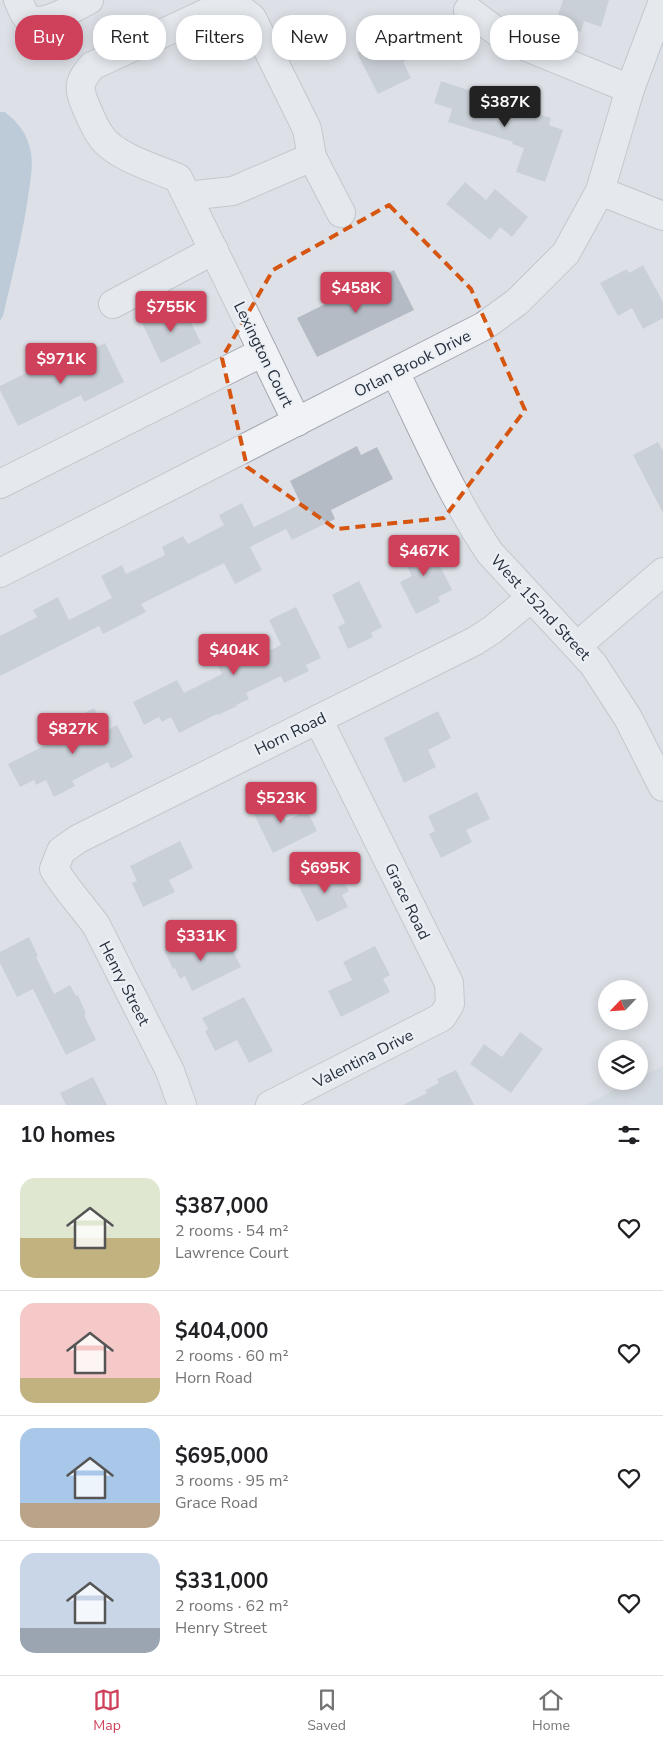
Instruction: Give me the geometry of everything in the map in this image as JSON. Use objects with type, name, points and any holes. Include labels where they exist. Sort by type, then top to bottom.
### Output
[{"type":"street","points":[[18,0],[27,17],[35,22],[48,20],[90,0]]},
{"type":"street","name":"Orlan Brook Drive","points":[[0,573],[484,326],[517,302],[566,254],[600,191],[630,89],[663,1]]},
{"type":"street","points":[[312,157],[233,192],[183,187],[121,153],[103,140],[93,123],[79,91],[82,79],[92,66],[217,8],[237,6],[252,18],[308,129],[312,157],[341,213]]},
{"type":"street","points":[[468,10],[507,39],[630,89]]},
{"type":"street","name":"Lexington Court","points":[[183,187],[297,422]]},
{"type":"street","points":[[600,191],[663,216]]},
{"type":"street","points":[[113,304],[214,250]]},
{"type":"street","points":[[0,484],[263,352]]},
{"type":"street","name":"West 152nd Street","points":[[395,372],[477,534],[490,553],[593,664],[628,718],[663,787]]},
{"type":"street","points":[[577,646],[663,572]]},
{"type":"street","name":"Horn Road","points":[[54,870],[61,851],[78,839],[475,641],[492,630],[531,598]]},
{"type":"street","name":"Grace Road","points":[[318,720],[449,983],[450,1004]]},
{"type":"street","name":"Henry Street","points":[[54,870],[96,925],[170,1071],[182,1105]]},
{"type":"street","name":"Valentina Drive","points":[[270,1105],[442,1017],[450,1004]]},
{"type":"highlighted area","points":[[389,205],[471,289],[525,410],[444,518],[336,529],[247,467],[222,358],[273,270]]},
{"type":"shaded area","points":[[663,1066],[663,1105],[585,1105],[614,1090],[648,1090],[648,1074]]},
{"type":"water","points":[[0,112],[5,112],[23,130],[31,151],[32,165],[20,243],[3,316],[0,321]]},
{"type":"building","points":[[563,0],[609,0],[601,27],[584,21],[581,32],[578,31],[578,15],[558,15]]},
{"type":"building","points":[[361,60],[406,60],[403,62],[411,78],[378,94]]},
{"type":"building","points":[[441,81],[480,94],[477,102],[522,116],[524,110],[551,118],[549,125],[563,130],[545,182],[516,172],[524,148],[512,144],[513,142],[448,122],[452,109],[434,103]]},
{"type":"building","points":[[465,182],[486,200],[495,189],[528,217],[512,237],[500,227],[490,240],[446,204]]},
{"type":"building","points":[[643,265],[663,302],[663,318],[643,329],[632,308],[618,316],[600,283],[627,269],[629,273]]},
{"type":"building","points":[[394,270],[414,310],[317,357],[297,318]]},
{"type":"building","points":[[182,304],[201,343],[161,363],[142,323]]},
{"type":"building","points":[[105,343],[124,382],[84,402],[81,395],[18,426],[0,390],[0,386],[38,367],[42,374]]},
{"type":"building","points":[[658,442],[663,451],[663,513],[633,455]]},
{"type":"building","points":[[357,446],[361,455],[377,447],[393,479],[331,510],[335,519],[292,540],[286,529],[250,547],[262,570],[235,584],[224,563],[141,604],[146,612],[103,634],[99,626],[0,676],[0,636],[37,617],[33,610],[58,597],[69,620],[112,598],[101,576],[122,565],[126,574],[165,555],[162,547],[183,536],[188,544],[224,525],[219,515],[242,503],[254,527],[301,504],[290,481]]},
{"type":"building","points":[[427,539],[452,590],[438,597],[440,602],[416,614],[400,582],[412,576],[400,552]]},
{"type":"building","points":[[359,581],[382,627],[371,633],[373,637],[348,649],[338,627],[345,623],[332,595]]},
{"type":"building","points":[[296,607],[321,658],[306,665],[309,671],[284,683],[281,676],[246,693],[249,699],[237,706],[179,733],[171,717],[162,722],[159,717],[144,725],[133,702],[177,680],[184,693],[222,674],[210,649],[237,636],[249,660],[281,645],[269,620]]},
{"type":"building","points":[[94,708],[106,731],[117,725],[133,757],[111,769],[108,762],[72,781],[75,786],[54,797],[46,780],[36,785],[34,780],[20,787],[8,764],[74,731],[69,721]]},
{"type":"building","points":[[438,711],[451,738],[428,750],[436,767],[404,783],[384,738]]},
{"type":"building","points":[[477,792],[490,819],[466,830],[472,842],[441,858],[429,834],[435,831],[428,816]]},
{"type":"building","points":[[273,795],[286,821],[307,810],[317,831],[273,853],[250,806]]},
{"type":"building","points":[[180,841],[193,868],[169,880],[175,892],[143,907],[132,883],[137,881],[130,866]]},
{"type":"building","points":[[336,866],[349,891],[342,895],[348,907],[317,922],[298,885]]},
{"type":"building","points":[[196,935],[205,952],[228,941],[241,967],[192,991],[185,976],[180,979],[175,968],[173,969],[164,950]]},
{"type":"building","points":[[29,937],[38,956],[36,957],[54,994],[70,985],[76,996],[78,995],[86,1014],[84,1015],[96,1040],[66,1055],[33,989],[17,997],[0,963],[0,952]]},
{"type":"building","points":[[375,946],[390,975],[383,979],[390,992],[341,1017],[328,991],[352,980],[343,962]]},
{"type":"building","points":[[244,997],[273,1051],[249,1063],[237,1040],[215,1051],[205,1031],[208,1029],[202,1018]]},
{"type":"building","points":[[520,1032],[543,1049],[511,1093],[470,1064],[484,1044],[502,1057]]},
{"type":"building","points":[[456,1070],[474,1105],[403,1105],[427,1093],[425,1090],[439,1083],[437,1079]]},
{"type":"building","points":[[93,1077],[107,1105],[66,1105],[60,1093]]}]
